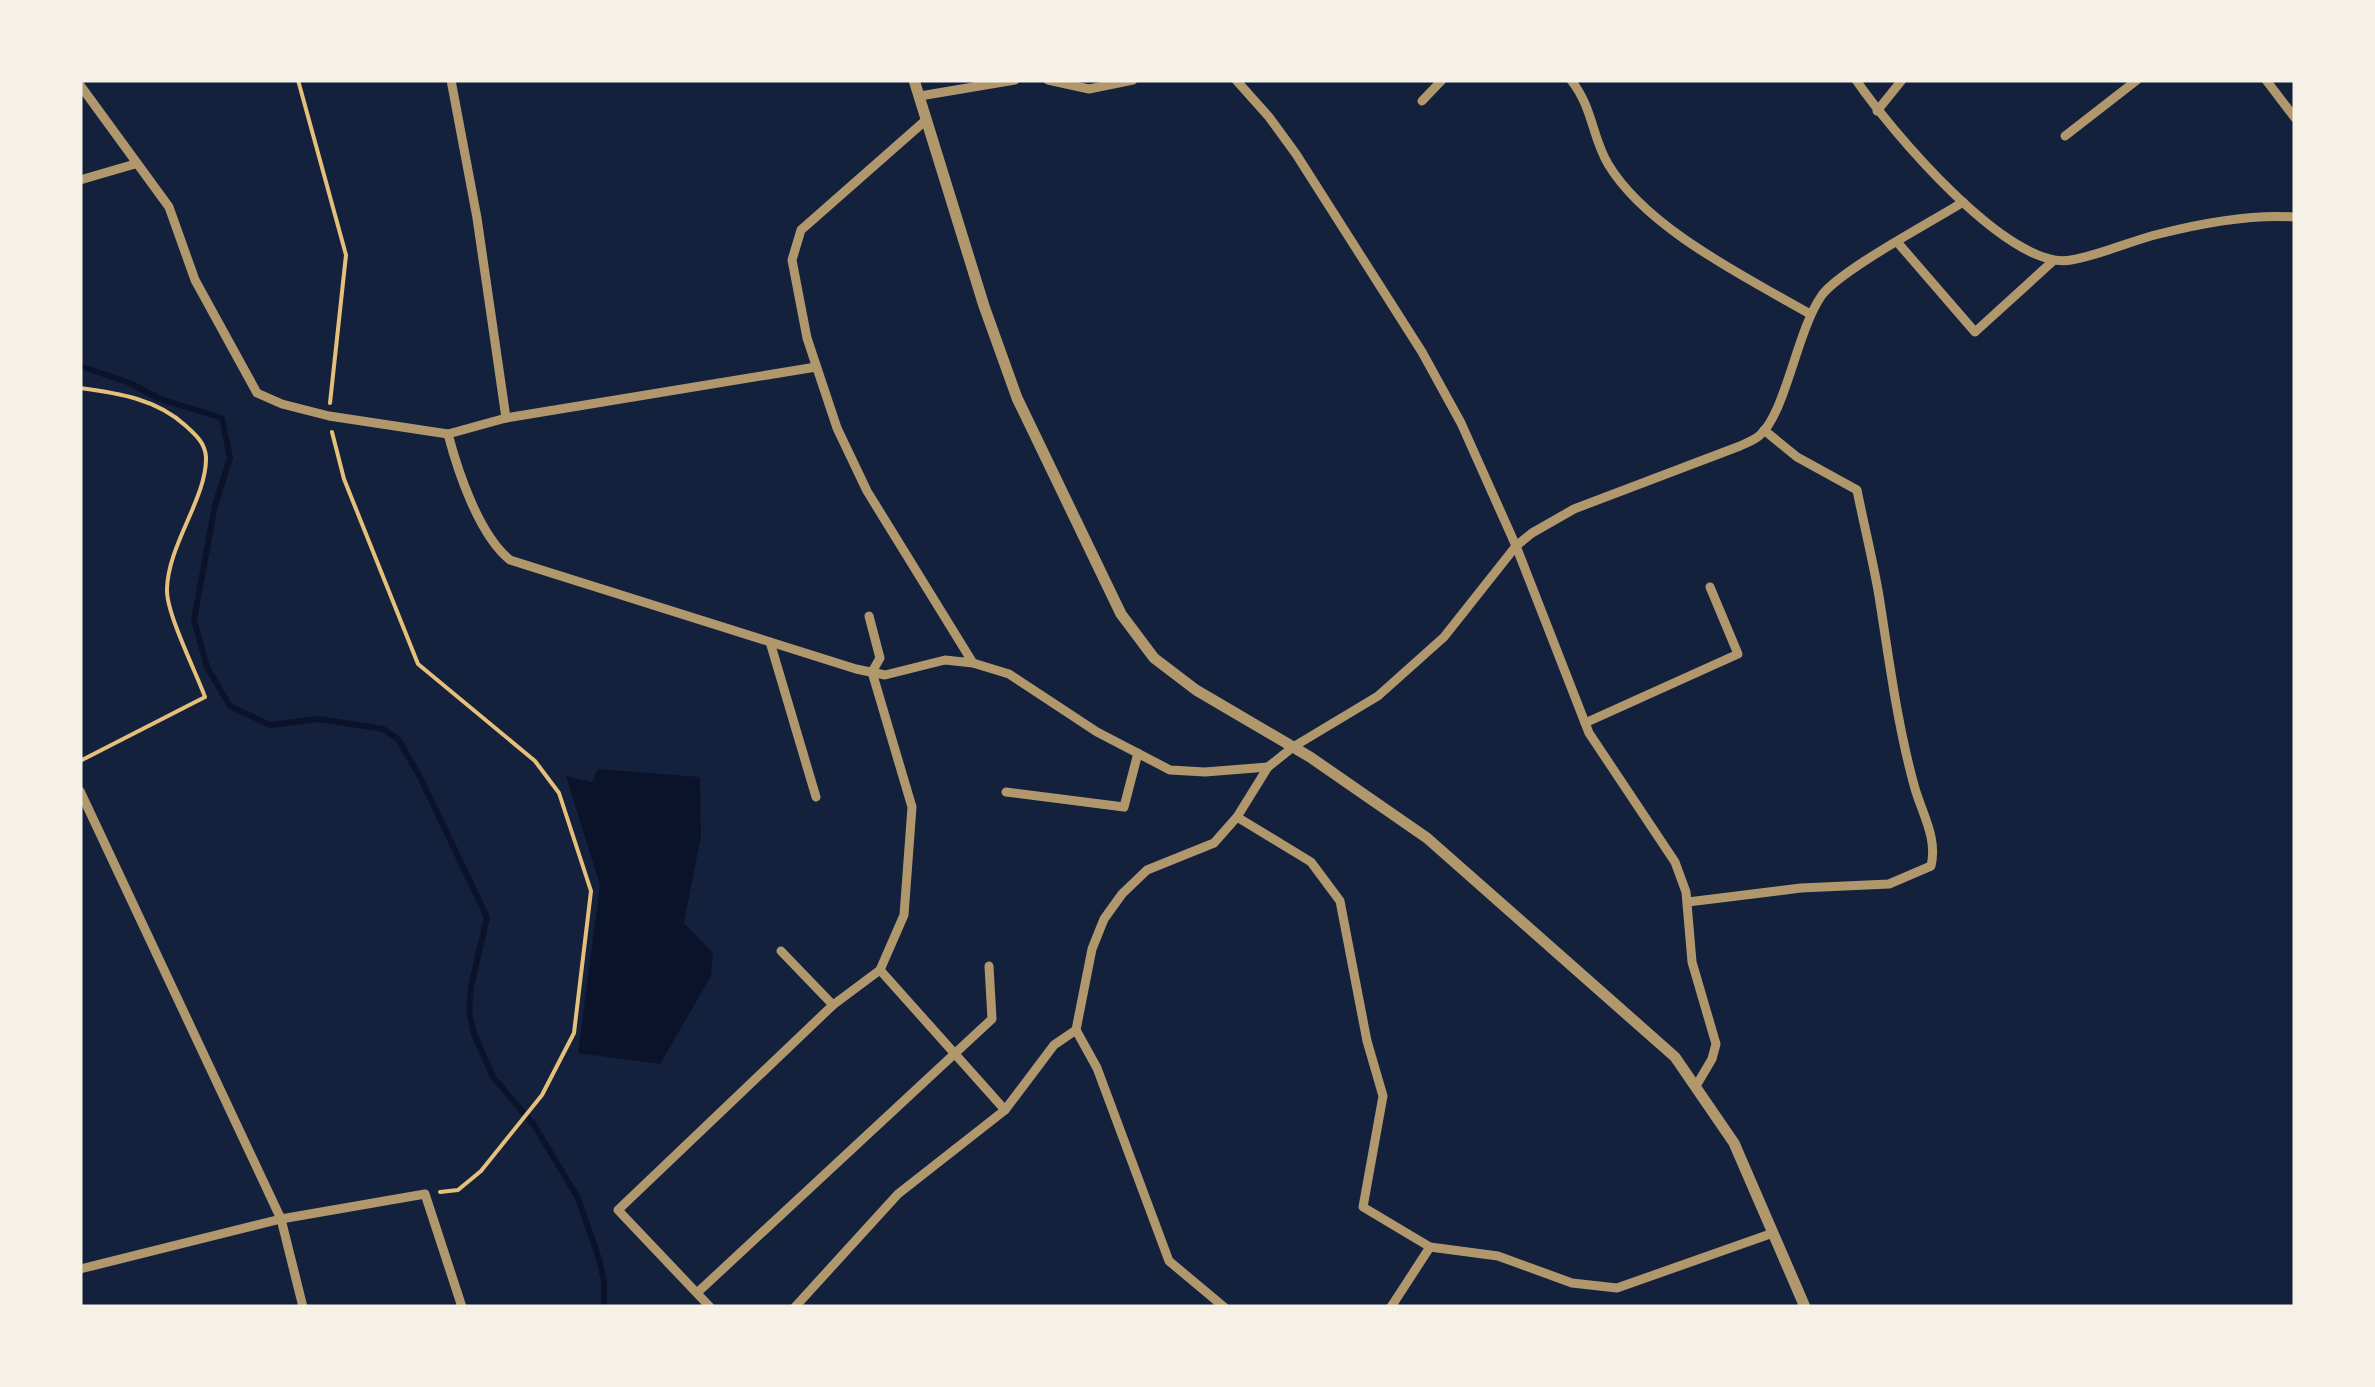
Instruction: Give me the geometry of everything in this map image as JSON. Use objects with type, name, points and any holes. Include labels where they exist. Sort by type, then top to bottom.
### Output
[{"type":"street","points":[[451,80],[477,218],[506,418]]},
{"type":"street","points":[[914,80],[984,306],[1017,398],[1121,614],[1154,658],[1196,690],[1293,748],[1427,838],[1675,1057],[1734,1142],[1804,1307]]},
{"type":"street","points":[[920,96],[1015,80]]},
{"type":"street","points":[[1048,80],[1089,89],[1133,80]]},
{"type":"street","points":[[1236,80],[1296,154],[1422,352],[1461,423],[1516,546],[1585,724],[1675,862],[1688,902],[1692,962],[1716,1044],[1696,1086]]},
{"type":"street","points":[[1422,101],[1442,80]]},
{"type":"street","points":[[1571,80],[1585,98],[1606,162],[1628,190],[1691,246],[1810,314]]},
{"type":"street","points":[[1856,80],[1877,110],[1978,218],[2025,250],[2054,261],[2070,261],[2159,234],[2214,223],[2295,217]]},
{"type":"street","points":[[1877,110],[1902,80]]},
{"type":"street","points":[[2065,136],[2137,80]]},
{"type":"street","points":[[2266,80],[2295,118]]},
{"type":"street","points":[[80,85],[170,207],[195,280],[257,393],[282,404],[328,416],[448,434],[506,418],[816,367]]},
{"type":"street","points":[[926,120],[801,230],[792,260],[807,338],[837,428],[867,491],[974,663]]},
{"type":"street","points":[[80,180],[135,164]]},
{"type":"street","points":[[1224,1307],[1170,1261],[1097,1068],[1076,1030],[1092,950],[1104,920],[1122,894],[1147,870],[1214,843],[1268,767],[1378,696],[1444,637],[1516,546],[1574,509],[1740,446],[1764,430],[1772,418],[1810,314],[1833,283],[1963,202]]},
{"type":"street","points":[[1898,243],[1975,332],[2054,261]]},
{"type":"street","points":[[1688,902],[1800,888],[1889,884],[1931,866],[1933,856],[1929,825],[1904,748],[1857,490],[1797,458],[1764,430]]},
{"type":"street","points":[[448,434],[457,468],[496,548],[510,560],[872,672],[886,675],[945,660],[974,663],[1009,674],[1097,732],[1170,770],[1206,772],[1268,767]]},
{"type":"street","points":[[1585,724],[1738,654],[1710,587]]},
{"type":"street","points":[[710,1307],[618,1210],[833,1005],[880,970],[904,915],[912,807],[872,672],[880,658],[870,616]]},
{"type":"street","points":[[770,642],[816,796]]},
{"type":"street","points":[[1006,792],[1124,808],[1138,753]]},
{"type":"street","points":[[80,791],[281,1220],[304,1307]]},
{"type":"street","points":[[1236,817],[1311,862],[1340,901],[1366,1041],[1383,1096],[1363,1207],[1430,1246],[1498,1256],[1572,1283],[1618,1288],[1773,1233]]},
{"type":"street","points":[[781,951],[833,1005]]},
{"type":"street","points":[[698,1292],[992,1019],[988,966]]},
{"type":"street","points":[[880,970],[1004,1110]]},
{"type":"street","points":[[794,1307],[898,1194],[1004,1110],[1054,1044],[1076,1030]]},
{"type":"street","points":[[80,1268],[281,1220],[425,1194],[462,1307]]},
{"type":"street","points":[[1390,1307],[1430,1246]]},
{"type":"path","points":[[298,80],[346,256],[328,416],[344,479],[418,664],[536,761],[560,793],[591,891],[574,1034],[542,1095],[470,1180],[458,1190],[425,1194]]},
{"type":"path","points":[[80,388],[132,395],[178,418],[200,439],[206,456],[202,480],[173,554],[167,596],[205,698],[80,760]]},
{"type":"water","points":[[598,769],[700,777],[701,836],[684,923],[713,953],[711,976],[660,1064],[578,1053],[600,885],[566,776],[592,782]]},
{"type":"waterway","points":[[80,366],[130,383],[160,399],[222,418],[230,458],[215,505],[194,620],[207,667],[230,706],[270,725],[319,719],[383,729],[398,739],[487,917],[471,987],[469,1011],[474,1034],[493,1077],[534,1125],[578,1198],[599,1259],[604,1307]]}]
